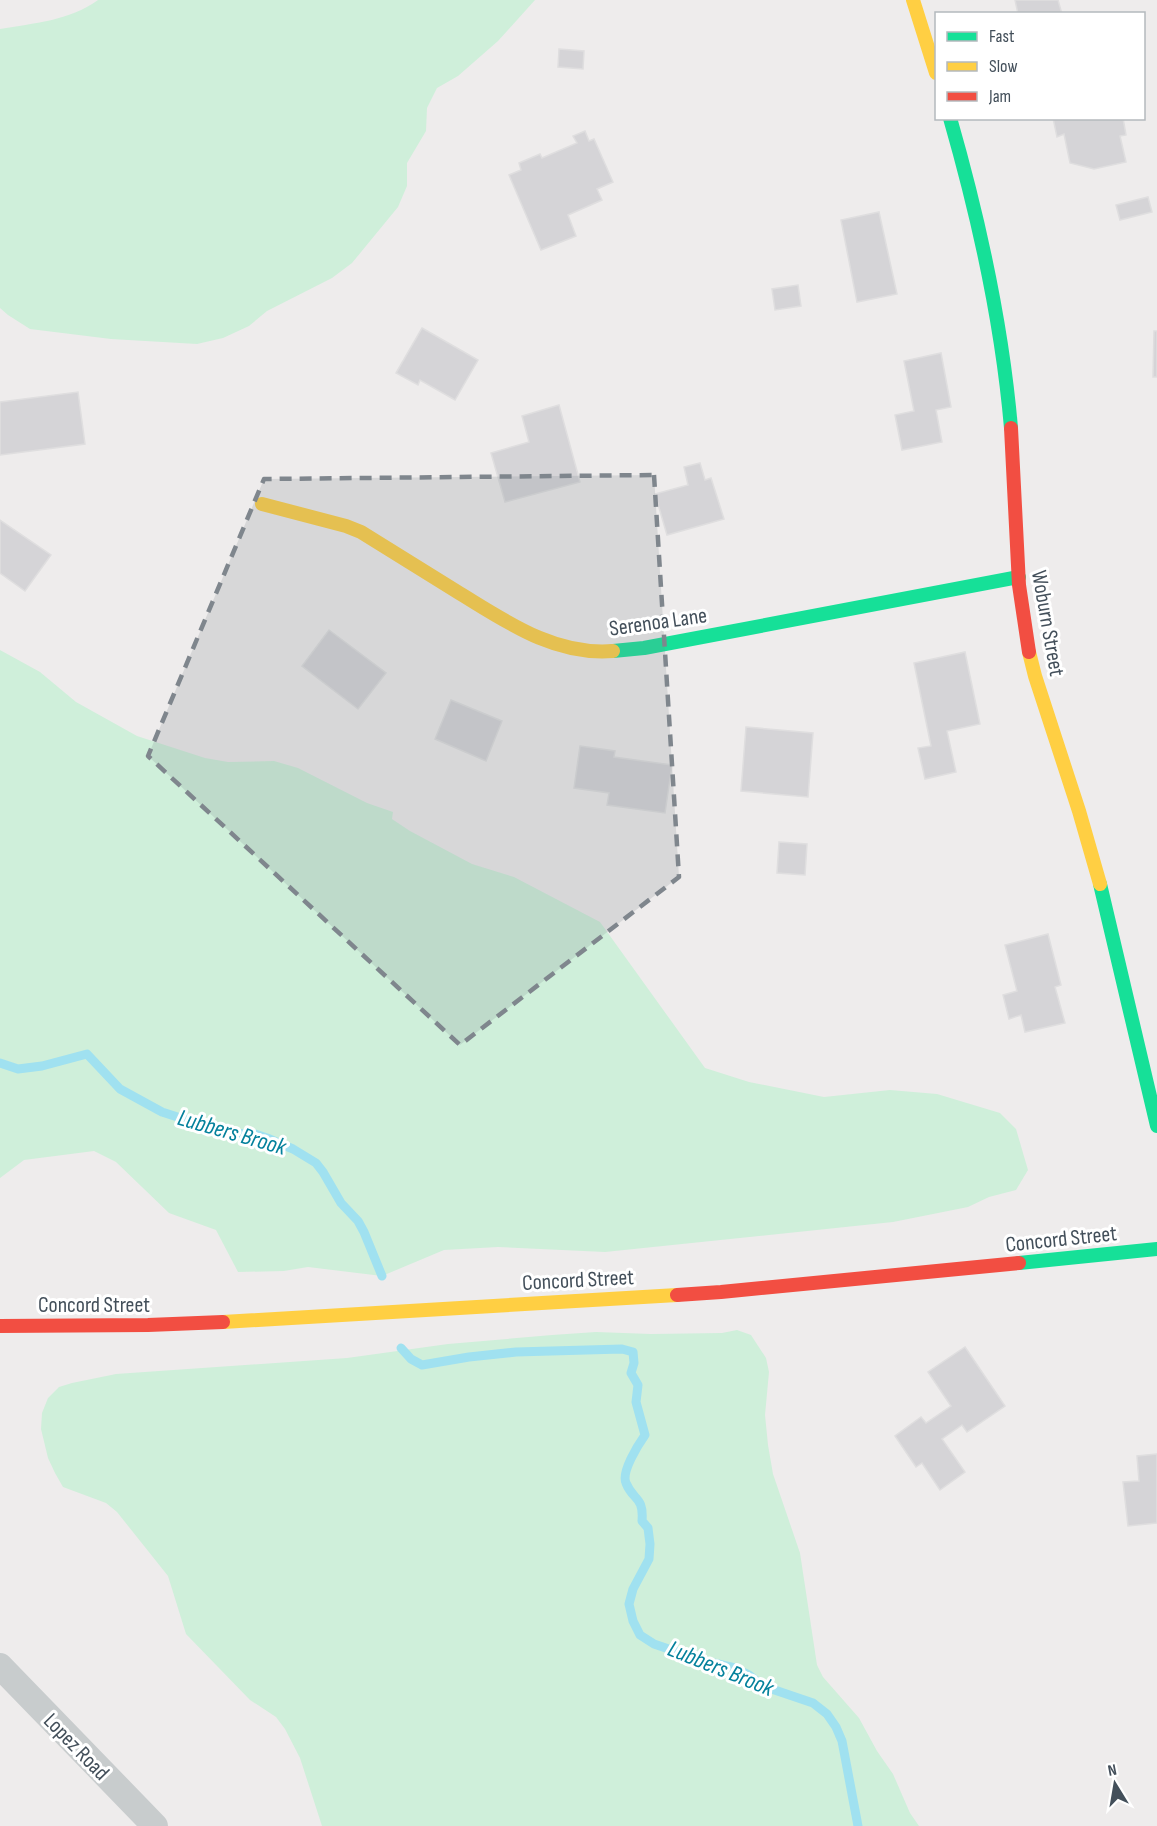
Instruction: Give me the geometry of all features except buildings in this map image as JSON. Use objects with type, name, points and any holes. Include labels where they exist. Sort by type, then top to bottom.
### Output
[{"type":"street","points":[[913,0],[935,70]]},
{"type":"street","name":"Woburn Street","points":[[951,120],[981,239],[996,308],[1006,372],[1019,577],[1031,663],[1094,860],[1157,1126]]},
{"type":"street","name":"Serenoa Lane","points":[[262,504],[361,532],[520,630],[554,644],[590,650],[644,648],[1019,577]]},
{"type":"street","name":"Concord Street","points":[[0,1326],[148,1325],[259,1321],[721,1292],[1157,1249]]},
{"type":"street","name":"Lopez Road","points":[[0,1666],[155,1826]]},
{"type":"highlighted area","points":[[654,475],[679,877],[460,1045],[148,756],[264,479]]},
{"type":"green space","points":[[98,0],[535,0],[498,41],[458,76],[437,88],[427,108],[426,131],[407,163],[407,186],[398,207],[352,263],[332,278],[267,311],[249,326],[223,338],[197,344],[111,339],[30,329],[0,308],[0,29],[63,17]]},
{"type":"green space","points":[[0,650],[40,672],[76,702],[137,736],[205,758],[228,762],[274,761],[298,768],[367,803],[393,812],[392,819],[410,831],[472,864],[514,877],[600,922],[705,1068],[749,1082],[824,1097],[890,1090],[937,1094],[1000,1113],[1016,1129],[1028,1170],[1016,1190],[989,1197],[968,1207],[893,1222],[605,1252],[498,1247],[444,1250],[382,1276],[308,1267],[284,1271],[238,1272],[216,1230],[169,1213],[116,1162],[94,1151],[24,1160],[0,1178]]},
{"type":"green space","points":[[737,1330],[751,1335],[766,1358],[769,1372],[765,1415],[768,1445],[773,1474],[800,1553],[817,1665],[823,1677],[859,1718],[893,1774],[910,1813],[919,1826],[322,1826],[300,1758],[285,1729],[276,1717],[250,1700],[186,1634],[168,1576],[117,1512],[106,1503],[63,1487],[48,1458],[41,1429],[42,1413],[48,1398],[59,1387],[116,1374],[347,1358],[448,1344],[552,1335],[596,1332],[722,1333]]},
{"type":"waterway","name":"Lubbers Brook","points":[[0,1063],[18,1069],[42,1066],[87,1054],[120,1089],[162,1112],[219,1133],[255,1134],[293,1149],[316,1163],[341,1203],[358,1221],[382,1276]]},
{"type":"waterway","name":"Lubbers Brook","points":[[401,1348],[411,1359],[422,1365],[516,1352],[622,1349],[633,1352],[634,1363],[631,1373],[638,1385],[636,1402],[645,1435],[631,1459],[625,1478],[629,1489],[640,1503],[642,1521],[648,1528],[650,1544],[649,1559],[633,1589],[629,1604],[633,1621],[640,1635],[654,1644],[701,1660],[735,1668],[763,1686],[813,1703],[827,1714],[842,1741],[858,1826]]},
{"type":"traffic: fast","points":[[951,120],[988,271],[1002,349],[1011,428]]},
{"type":"traffic: fast","points":[[613,651],[644,648],[1019,577]]},
{"type":"traffic: fast","points":[[1100,884],[1157,1126]]},
{"type":"traffic: fast","points":[[1019,1263],[1157,1249]]},
{"type":"traffic: slow","points":[[913,0],[935,70]]},
{"type":"traffic: slow","points":[[262,504],[361,532],[530,634],[570,648],[613,651]]},
{"type":"traffic: slow","points":[[1029,652],[1100,884]]},
{"type":"traffic: slow","points":[[223,1322],[677,1295]]},
{"type":"traffic: jam","points":[[1011,428],[1019,585],[1029,652]]},
{"type":"traffic: jam","points":[[677,1295],[1019,1263]]},
{"type":"traffic: jam","points":[[0,1326],[223,1322]]}]
